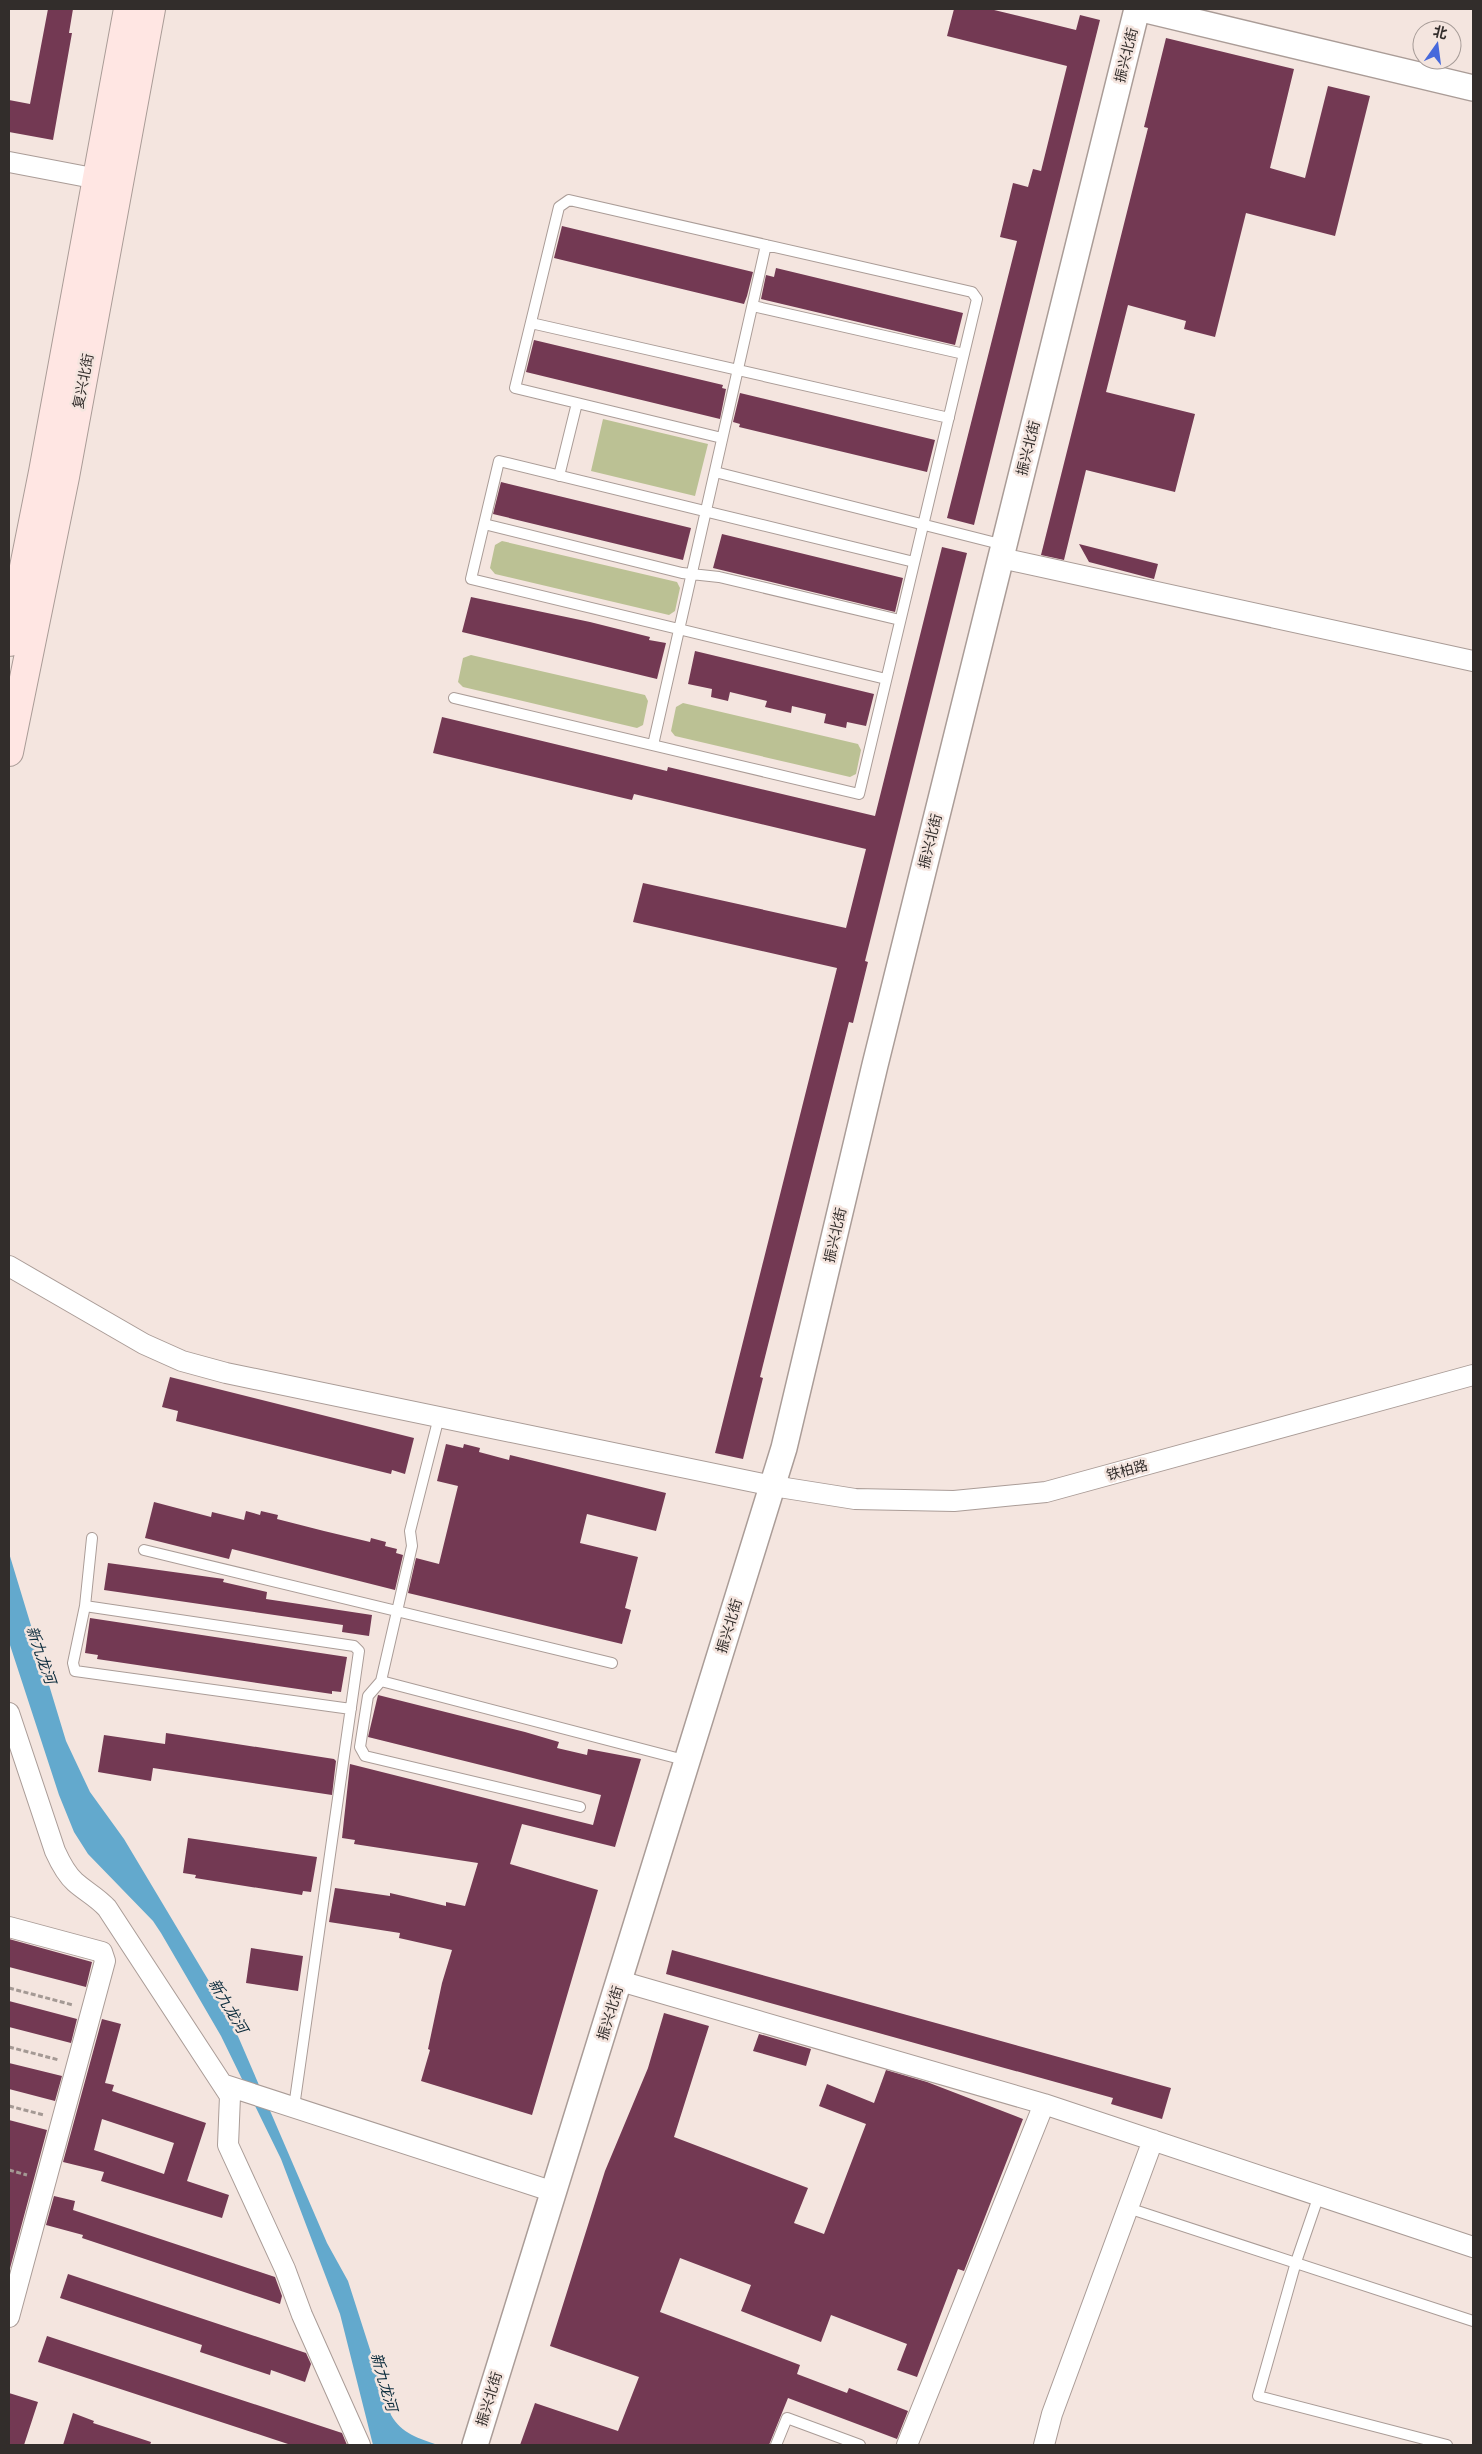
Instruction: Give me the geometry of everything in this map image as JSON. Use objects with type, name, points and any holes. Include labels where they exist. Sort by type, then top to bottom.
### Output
[{"type":"main road","name":"复兴北街","points":[[9,642],[98,178],[128,9]]},
{"type":"main road","name":"复兴北街","points":[[9,752],[67,467],[151,9]]},
{"type":"street","name":"振兴北街","points":[[475,2445],[784,1448],[875,1065],[1137,9]]},
{"type":"street","points":[[1142,9],[1473,88]]},
{"type":"street","points":[[9,162],[98,178]]},
{"type":"street","points":[[1002,551],[1473,661]]},
{"type":"street","name":"铁柏路","points":[[9,1266],[144,1344],[182,1361],[226,1373],[772,1486],[855,1499],[954,1501],[1046,1492],[1473,1375]]},
{"type":"street","points":[[9,1713],[55,1851],[63,1868],[75,1882],[95,1895],[107,1908],[231,2087],[554,2192]]},
{"type":"street","points":[[9,1928],[102,1952],[106,1961],[9,2317]]},
{"type":"street","points":[[620,1981],[1044,2104],[1473,2247]]},
{"type":"street","points":[[231,2087],[228,2145],[285,2269],[302,2315],[360,2445]]},
{"type":"street","points":[[907,2445],[1044,2104]]},
{"type":"street","points":[[1044,2445],[1052,2414],[1153,2140]]},
{"type":"lane","points":[[454,698],[859,794],[977,299],[972,292],[569,200],[559,207],[515,388],[722,438]]},
{"type":"lane","points":[[653,745],[766,245]]},
{"type":"lane","points":[[753,306],[964,354]]},
{"type":"lane","points":[[531,323],[948,418]]},
{"type":"lane","points":[[559,476],[577,403]]},
{"type":"lane","points":[[886,679],[472,579],[499,461],[914,562]]},
{"type":"lane","points":[[715,472],[923,524],[1002,551]]},
{"type":"lane","points":[[484,524],[692,574],[719,576],[900,620]]},
{"type":"lane","points":[[439,1417],[410,1531],[412,1546],[381,1681],[368,1696],[360,1747],[365,1756],[580,1807]]},
{"type":"lane","points":[[92,1538],[85,1606],[74,1663],[75,1671],[351,1709]]},
{"type":"lane","points":[[144,1550],[612,1663]]},
{"type":"lane","points":[[85,1606],[354,1646],[359,1652],[286,2105]]},
{"type":"lane","points":[[381,1681],[688,1761]]},
{"type":"lane","points":[[1318,2195],[1296,2262],[1258,2396],[1447,2445]]},
{"type":"lane","points":[[1128,2208],[1473,2321]]},
{"type":"lane","points":[[776,2445],[787,2418],[860,2445]]},
{"type":"path","points":[[9,1988],[92,2010]]},
{"type":"path","points":[[9,2047],[78,2065]]},
{"type":"path","points":[[9,2106],[63,2120]]},
{"type":"green space","points":[[603,419],[708,444],[695,496],[591,471]]},
{"type":"green space","points":[[502,541],[677,582],[680,588],[675,611],[669,615],[495,574],[490,568],[495,545]]},
{"type":"green space","points":[[471,655],[645,695],[648,701],[643,725],[637,728],[463,687],[458,682],[463,658]]},
{"type":"green space","points":[[683,703],[858,744],[861,750],[856,774],[850,777],[675,736],[671,731],[676,707]]},
{"type":"water","points":[[9,1553],[66,1741],[90,1792],[124,1839],[228,2013],[327,2243],[348,2281],[391,2415],[405,2431],[438,2445],[373,2445],[340,2314],[281,2159],[221,2036],[161,1933],[153,1921],[88,1854],[74,1832],[59,1795],[9,1642]]},
{"type":"building","points":[[48,9],[73,9],[69,33],[72,33],[53,140],[9,132],[9,100],[30,104]]},
{"type":"building","points":[[954,9],[990,9],[1076,30],[1080,15],[1100,20],[974,525],[947,518],[1017,241],[1000,237],[1013,183],[1028,187],[1033,169],[1041,171],[1067,66],[947,36]]},
{"type":"building","points":[[1166,38],[1294,69],[1270,168],[1305,178],[1328,86],[1370,96],[1335,236],[1246,213],[1215,337],[1184,329],[1186,321],[1128,305],[1106,392],[1195,414],[1175,492],[1086,470],[1064,560],[1041,555],[1148,128],[1144,127]]},
{"type":"building","points":[[562,226],[753,272],[744,304],[554,258]]},
{"type":"building","points":[[776,268],[963,313],[955,345],[761,299],[766,275],[774,277]]},
{"type":"building","points":[[534,340],[723,385],[722,388],[726,389],[720,419],[526,372]]},
{"type":"building","points":[[740,393],[935,440],[927,472],[739,427],[740,424],[733,422]]},
{"type":"building","points":[[501,482],[691,528],[683,560],[493,514]]},
{"type":"building","points":[[722,534],[903,578],[895,612],[713,568]]},
{"type":"building","points":[[1079,544],[1158,564],[1154,579],[1089,562]]},
{"type":"building","points":[[942,547],[967,553],[865,961],[868,962],[853,1023],[849,1022],[760,1377],[763,1378],[743,1459],[715,1453],[837,968],[633,922],[643,883],[846,928],[866,849],[634,794],[632,800],[433,753],[442,717],[667,771],[668,767],[875,816]]},
{"type":"building","points":[[471,597],[590,622],[650,637],[649,640],[666,643],[657,679],[462,632]]},
{"type":"building","points":[[695,651],[874,694],[866,726],[847,722],[846,728],[824,723],[826,714],[792,706],[791,713],[765,707],[767,701],[730,692],[728,701],[711,697],[712,689],[688,684]]},
{"type":"building","points":[[170,1377],[414,1438],[405,1474],[392,1470],[391,1474],[176,1421],[178,1411],[162,1407]]},
{"type":"building","points":[[446,1444],[463,1448],[464,1444],[480,1448],[479,1452],[509,1460],[510,1455],[666,1493],[656,1531],[587,1514],[580,1543],[638,1557],[625,1608],[631,1610],[622,1644],[408,1593],[416,1558],[439,1564],[458,1486],[437,1481]]},
{"type":"building","points":[[154,1502],[211,1517],[212,1512],[244,1520],[246,1511],[260,1515],[261,1511],[278,1515],[277,1519],[324,1531],[370,1542],[371,1538],[386,1542],[385,1546],[397,1549],[396,1553],[403,1555],[395,1590],[232,1549],[229,1559],[145,1538]]},
{"type":"building","points":[[108,1563],[224,1579],[223,1582],[267,1592],[266,1599],[372,1615],[369,1636],[342,1632],[343,1625],[104,1590]]},
{"type":"building","points":[[90,1618],[347,1657],[341,1692],[332,1691],[332,1694],[97,1659],[98,1655],[85,1653]]},
{"type":"building","points":[[378,1695],[559,1742],[557,1748],[587,1755],[588,1749],[641,1759],[615,1847],[522,1824],[510,1864],[598,1890],[532,2115],[421,2081],[430,2050],[428,2049],[442,1983],[452,1950],[399,1938],[400,1933],[329,1922],[335,1888],[390,1896],[390,1893],[446,1906],[446,1902],[465,1906],[478,1863],[354,1844],[355,1840],[342,1838],[350,1764],[593,1825],[601,1795],[368,1737]]},
{"type":"building","points":[[166,1733],[334,1759],[336,1761],[332,1795],[153,1768],[151,1781],[98,1772],[104,1735],[165,1744]]},
{"type":"building","points":[[188,1838],[317,1857],[311,1892],[303,1891],[302,1895],[195,1878],[196,1875],[183,1873]]},
{"type":"building","points":[[9,1939],[92,1962],[86,1987],[9,1967]]},
{"type":"building","points":[[251,1948],[303,1956],[298,1991],[246,1983]]},
{"type":"building","points":[[672,1950],[1171,2088],[1162,2119],[1111,2104],[1113,2098],[666,1974]]},
{"type":"building","points":[[9,2001],[77,2019],[71,2043],[9,2027]]},
{"type":"building","points":[[664,2013],[709,2026],[674,2137],[808,2188],[794,2223],[824,2234],[866,2124],[819,2106],[827,2084],[874,2103],[886,2070],[927,2082],[1023,2119],[964,2271],[958,2269],[917,2377],[897,2370],[907,2344],[831,2315],[821,2342],[741,2311],[751,2285],[680,2258],[660,2312],[800,2365],[797,2374],[847,2393],[849,2388],[908,2411],[897,2439],[788,2398],[769,2445],[520,2445],[535,2403],[618,2431],[639,2377],[550,2346],[605,2171],[648,2068]]},
{"type":"building","points":[[102,2019],[121,2024],[105,2083],[114,2085],[112,2091],[206,2123],[187,2181],[229,2195],[222,2218],[101,2181],[104,2172],[63,2162]],"holes":[[[102,2119],[174,2143],[164,2174],[94,2150]]]},
{"type":"building","points":[[759,2034],[811,2049],[806,2066],[753,2051]]},
{"type":"building","points":[[9,2063],[62,2076],[55,2101],[9,2089]]},
{"type":"building","points":[[9,2120],[47,2130],[9,2272]]},
{"type":"building","points":[[54,2196],[75,2201],[73,2210],[275,2277],[282,2296],[280,2304],[82,2238],[83,2235],[46,2225]]},
{"type":"building","points":[[68,2274],[306,2353],[311,2364],[305,2382],[271,2370],[270,2375],[200,2352],[202,2345],[60,2298]]},
{"type":"building","points":[[47,2336],[342,2433],[347,2445],[291,2445],[38,2362]]},
{"type":"building","points":[[9,2393],[38,2402],[24,2445],[9,2445]]},
{"type":"building","points":[[73,2413],[94,2421],[93,2423],[151,2442],[150,2445],[63,2445]]},
{"type":"water label","name":"新九龙河","points":[[41,1655]]},
{"type":"water label","name":"新九龙河","points":[[228,2006]]},
{"type":"water label","name":"新九龙河","points":[[384,2382]]}]
